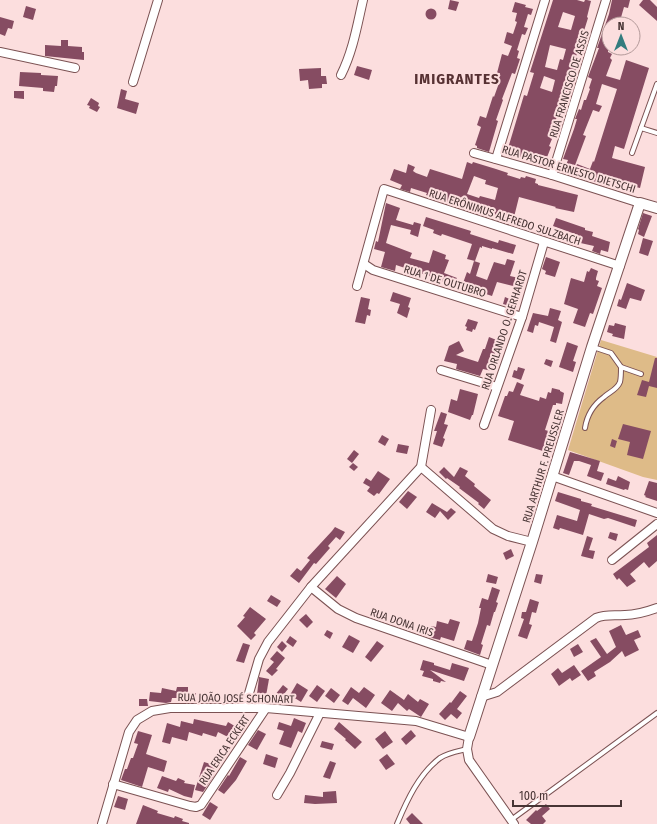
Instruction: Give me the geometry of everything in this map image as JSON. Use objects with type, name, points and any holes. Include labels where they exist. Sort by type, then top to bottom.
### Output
[{"type":"street","points":[[133,82],[158,0]]},
{"type":"street","points":[[341,75],[352,48],[363,0]]},
{"type":"street","points":[[496,160],[545,0]]},
{"type":"street","name":"RUA FRANCISCO DE ASSIS","points":[[552,175],[606,0]]},
{"type":"street","points":[[0,52],[75,68]]},
{"type":"street","name":"RUA PASTOR ERNESTO DIETSCHI","points":[[474,153],[552,175],[657,208]]},
{"type":"street","name":"RUA ERÔNIMUS ALFREDO SULZBACH","points":[[364,264],[384,189],[620,266]]},
{"type":"street","name":"RUA ARTHUR F. PREUSSLER","points":[[468,737],[532,542],[592,347],[640,203]]},
{"type":"street","name":"RUA ORLANDO O. GERHARDT","points":[[484,425],[522,317],[544,242]]},
{"type":"street","points":[[357,286],[364,264]]},
{"type":"street","name":"RUA 1 DE OUTUBRO","points":[[364,264],[373,270],[522,317]]},
{"type":"street","points":[[441,370],[498,387]]},
{"type":"street","points":[[245,707],[259,659],[268,642],[311,587],[421,467],[431,410]]},
{"type":"street","points":[[421,467],[493,529],[508,536],[532,542]]},
{"type":"street","points":[[552,476],[657,512]]},
{"type":"street","points":[[612,560],[657,524]]},
{"type":"street","name":"RUA DONA IRIS","points":[[311,587],[338,609],[356,618],[492,665]]},
{"type":"street","points":[[481,697],[497,692],[596,618],[604,615],[624,616],[641,614],[657,608]]},
{"type":"street","name":"RUA JOÃO JOSÉ SCHONART","points":[[102,824],[129,732],[137,720],[152,711],[170,708],[266,708],[416,721],[468,737]]},
{"type":"street","name":"RUA ERICA ECKERT","points":[[113,784],[190,806],[196,807],[201,805],[266,708]]},
{"type":"street","points":[[277,795],[290,773],[320,713]]},
{"type":"street","points":[[468,737],[467,749],[469,760],[512,822]]},
{"type":"lane","points":[[632,153],[657,84]]},
{"type":"lane","points":[[641,128],[657,133]]},
{"type":"lane","points":[[592,347],[611,353],[621,367],[641,374]]},
{"type":"lane","points":[[585,428],[586,420],[592,409],[604,396],[614,391],[620,382],[621,367]]},
{"type":"lane","points":[[512,822],[657,713]]},
{"type":"lane","points":[[397,824],[405,806],[422,776],[441,757],[467,749]]},
{"type":"shaded area","points":[[601,340],[657,357],[657,480],[643,477],[568,450]]},
{"type":"building","points":[[450,0],[459,2],[456,11],[448,9]]},
{"type":"building","points":[[553,0],[591,1],[588,18],[574,63],[578,64],[573,80],[569,85],[560,113],[558,113],[550,138],[552,139],[549,146],[551,147],[544,165],[542,166],[514,155],[513,158],[506,155],[524,95],[527,96],[534,73],[530,72]],"holes":[[[563,12],[575,16],[571,30],[558,27]],[[550,45],[566,49],[563,60],[560,59],[557,70],[545,67]],[[544,76],[555,80],[552,92],[540,88]]]},
{"type":"building","points":[[612,0],[630,0],[628,8],[624,7],[621,16],[608,16]]},
{"type":"building","points":[[643,0],[650,0],[657,7],[657,21],[639,5]]},
{"type":"building","points":[[515,2],[533,9],[531,15],[528,14],[524,27],[528,28],[525,35],[522,34],[517,50],[519,51],[517,58],[520,59],[515,74],[512,73],[502,99],[503,100],[496,120],[498,121],[489,152],[477,148],[475,145],[481,127],[477,125],[480,116],[486,118],[499,83],[497,82],[500,73],[497,73],[502,54],[508,56],[512,46],[504,43],[507,32],[513,34],[517,22],[515,21],[517,13],[512,12]]},
{"type":"building","points":[[26,6],[36,9],[33,20],[23,17]]},
{"type":"building","points":[[431,8],[435,10],[437,14],[435,18],[431,20],[427,18],[425,14],[427,10]]},
{"type":"building","points":[[0,17],[14,21],[12,29],[8,28],[5,36],[0,34]]},
{"type":"building","points":[[601,37],[601,56],[611,56],[610,58],[612,60],[606,76],[620,80],[626,60],[649,68],[624,149],[615,146],[612,158],[645,167],[640,188],[598,177],[596,182],[573,174],[577,164],[590,169],[593,161],[594,162],[617,89],[602,84],[596,104],[602,106],[599,112],[593,110],[583,135],[586,136],[574,168],[566,165],[568,160],[563,159],[577,119],[575,119],[579,109],[581,110],[584,100],[586,100],[590,89],[592,79],[588,77],[599,48],[597,48]]},
{"type":"building","points":[[61,40],[68,40],[68,46],[82,47],[82,52],[84,52],[84,60],[45,56],[45,45],[61,46]]},
{"type":"building","points":[[357,66],[372,70],[369,80],[354,75]]},
{"type":"building","points":[[321,68],[321,76],[326,76],[327,84],[322,84],[322,88],[309,89],[308,80],[300,81],[299,69]]},
{"type":"building","points":[[20,72],[41,73],[41,75],[58,76],[57,86],[55,86],[54,92],[43,91],[43,88],[19,86]]},
{"type":"building","points":[[121,89],[127,91],[125,99],[139,103],[136,114],[117,108]]},
{"type":"building","points":[[14,91],[24,91],[24,99],[14,98]]},
{"type":"building","points":[[91,98],[99,103],[98,106],[100,107],[97,112],[89,108],[90,106],[87,105]]},
{"type":"building","points":[[467,162],[472,164],[473,162],[508,173],[507,175],[520,179],[521,177],[525,178],[526,176],[536,179],[535,183],[538,185],[578,195],[574,212],[519,197],[513,221],[493,215],[494,213],[464,202],[462,207],[426,195],[427,193],[411,188],[410,192],[400,189],[402,185],[390,180],[394,169],[406,173],[408,164],[415,167],[413,171],[427,177],[430,169],[462,179]],"holes":[[[474,176],[485,180],[485,184],[498,188],[495,200],[480,196],[479,198],[467,194]]]},
{"type":"building","points":[[386,203],[400,208],[396,220],[413,225],[414,222],[421,224],[418,237],[410,234],[411,230],[391,225],[386,243],[412,253],[410,258],[429,263],[433,250],[446,255],[445,259],[449,260],[444,273],[457,278],[455,284],[452,283],[452,285],[441,281],[440,284],[433,282],[435,278],[396,265],[395,271],[381,267],[385,252],[374,249],[376,241],[378,242]]},
{"type":"building","points":[[643,213],[652,216],[644,237],[638,234]]},
{"type":"building","points":[[426,217],[471,231],[470,234],[498,243],[499,240],[516,245],[513,254],[482,246],[482,248],[480,247],[475,261],[467,259],[472,244],[442,234],[441,236],[433,233],[434,230],[423,226]]},
{"type":"building","points":[[556,218],[585,228],[585,230],[593,232],[592,236],[610,242],[608,252],[601,250],[600,254],[592,251],[594,246],[576,242],[578,235],[553,226]]},
{"type":"building","points":[[643,238],[653,241],[648,256],[639,253]]},
{"type":"building","points":[[546,257],[560,262],[555,277],[545,274],[546,271],[542,269]]},
{"type":"building","points":[[507,259],[515,261],[510,276],[519,278],[517,287],[497,282],[492,296],[483,293],[482,295],[471,292],[473,286],[463,283],[467,272],[470,274],[474,261],[480,263],[476,276],[487,280],[494,262],[505,265]]},
{"type":"building","points":[[591,268],[598,271],[596,280],[599,281],[597,286],[602,288],[593,314],[590,313],[585,327],[573,323],[578,309],[564,304],[571,278],[584,282],[587,271],[589,272]]},
{"type":"building","points":[[627,283],[645,290],[641,301],[630,298],[626,309],[617,306],[619,299],[621,300]]},
{"type":"building","points":[[393,292],[411,298],[407,318],[397,313],[400,304],[390,301]]},
{"type":"building","points":[[361,297],[370,299],[368,309],[371,310],[370,316],[367,315],[365,324],[355,322]]},
{"type":"building","points":[[505,297],[512,300],[510,306],[503,304]]},
{"type":"building","points":[[550,308],[561,311],[558,320],[562,322],[556,343],[550,341],[554,327],[539,322],[538,326],[535,325],[533,333],[527,331],[533,313],[548,316]]},
{"type":"building","points":[[468,319],[478,322],[475,330],[473,329],[472,332],[466,330],[467,327],[465,326]]},
{"type":"building","points":[[615,323],[626,326],[624,339],[612,336],[613,334],[607,332],[609,325],[614,326]]},
{"type":"building","points":[[489,337],[499,341],[494,356],[496,357],[492,371],[483,369],[480,376],[456,369],[457,364],[444,361],[449,346],[459,341],[464,351],[456,355],[478,362]]},
{"type":"building","points":[[567,342],[578,346],[573,361],[576,362],[573,372],[559,367]]},
{"type":"building","points":[[655,358],[657,358],[657,388],[649,386],[646,397],[637,395],[642,380],[649,382]]},
{"type":"building","points":[[546,359],[553,361],[551,367],[544,364]]},
{"type":"building","points":[[518,367],[525,369],[521,380],[512,377],[514,370],[517,371]]},
{"type":"building","points":[[517,382],[524,385],[520,395],[539,401],[540,397],[546,399],[548,392],[551,393],[552,388],[560,390],[564,393],[562,404],[556,403],[556,405],[553,405],[545,430],[552,432],[546,452],[508,440],[514,421],[498,416],[505,396],[507,396],[509,391],[513,392]]},
{"type":"building","points":[[460,389],[478,394],[473,415],[470,420],[448,412],[451,399],[457,401]]},
{"type":"building","points":[[441,412],[447,414],[444,424],[448,425],[443,438],[445,439],[442,447],[433,444],[437,431],[434,431]]},
{"type":"building","points":[[623,424],[651,431],[643,459],[627,455],[630,442],[618,439]]},
{"type":"building","points":[[382,435],[389,439],[385,446],[378,442]]},
{"type":"building","points":[[612,439],[617,441],[615,448],[610,446]]},
{"type":"building","points":[[398,444],[409,446],[407,454],[396,452]]},
{"type":"building","points":[[354,450],[359,454],[352,463],[347,459]]},
{"type":"building","points":[[570,452],[600,461],[597,471],[604,473],[601,481],[587,476],[591,465],[579,461],[574,461],[569,475],[563,473]]},
{"type":"building","points":[[353,463],[358,467],[354,471],[349,467]]},
{"type":"building","points":[[444,467],[454,477],[460,467],[468,471],[465,476],[475,484],[474,486],[491,500],[484,509],[478,504],[479,503],[459,488],[460,487],[447,478],[446,479],[439,472]]},
{"type":"building","points":[[378,471],[390,479],[379,494],[377,493],[374,496],[367,491],[370,487],[363,483],[366,478],[371,481]]},
{"type":"building","points":[[618,476],[630,482],[628,490],[606,484],[608,478],[616,481]]},
{"type":"building","points":[[649,481],[657,483],[657,501],[645,497],[646,496],[644,495]]},
{"type":"building","points":[[408,491],[417,497],[407,509],[399,502]]},
{"type":"building","points":[[558,492],[581,499],[581,501],[592,504],[591,506],[637,520],[635,527],[608,518],[604,519],[589,514],[583,535],[560,528],[559,530],[553,528],[557,515],[577,521],[580,510],[555,501]]},
{"type":"building","points":[[432,503],[447,512],[451,508],[456,512],[448,520],[440,511],[435,518],[426,512]]},
{"type":"building","points":[[335,527],[345,532],[340,540],[336,537],[328,546],[330,548],[316,564],[314,563],[299,583],[290,576],[297,568],[301,571],[310,560],[307,558]]},
{"type":"building","points":[[610,532],[618,534],[616,541],[608,538]]},
{"type":"building","points":[[657,535],[657,561],[649,568],[644,562],[630,574],[636,581],[627,587],[619,578],[617,580],[613,574],[649,547],[647,543]]},
{"type":"building","points":[[587,536],[593,538],[589,550],[595,551],[593,559],[581,556]]},
{"type":"building","points":[[511,549],[514,556],[506,560],[503,553]]},
{"type":"building","points":[[488,574],[498,577],[496,584],[486,582]]},
{"type":"building","points":[[536,574],[543,575],[541,584],[534,582]]},
{"type":"building","points":[[337,576],[346,584],[336,598],[325,589]]},
{"type":"building","points":[[492,587],[500,590],[496,602],[498,603],[490,626],[487,625],[481,644],[483,645],[480,655],[464,649],[467,640],[472,641],[478,623],[481,608],[479,608],[482,598],[488,600]]},
{"type":"building","points":[[271,595],[281,601],[277,607],[267,601]]},
{"type":"building","points":[[530,599],[539,602],[536,613],[532,612],[529,624],[532,625],[527,639],[518,636],[524,619],[521,618],[522,612],[526,612]]},
{"type":"building","points":[[250,607],[266,619],[254,633],[256,635],[251,640],[237,626],[245,617],[243,616]]},
{"type":"building","points":[[306,614],[313,622],[307,628],[299,620]]},
{"type":"building","points":[[450,619],[460,622],[454,641],[441,637],[440,640],[428,637],[431,626],[436,627],[437,621],[448,624]]},
{"type":"building","points":[[621,625],[626,635],[638,630],[641,637],[634,640],[639,650],[625,657],[622,651],[610,662],[594,672],[596,676],[588,681],[581,671],[601,657],[590,641],[596,638],[607,654],[616,647],[609,631]]},
{"type":"building","points":[[327,630],[333,633],[330,639],[324,635]]},
{"type":"building","points":[[349,635],[360,641],[353,653],[342,647]]},
{"type":"building","points":[[290,636],[297,641],[293,647],[286,642]]},
{"type":"building","points":[[282,641],[287,646],[282,652],[277,647]]},
{"type":"building","points":[[377,641],[384,646],[371,662],[365,657]]},
{"type":"building","points":[[243,643],[250,645],[244,663],[236,661]]},
{"type":"building","points":[[578,644],[583,652],[574,657],[570,649]]},
{"type":"building","points":[[277,651],[285,658],[276,669],[278,670],[272,676],[266,671],[274,662],[270,659]]},
{"type":"building","points":[[423,660],[450,670],[452,663],[469,668],[464,681],[430,670],[446,682],[441,681],[440,683],[422,676],[424,671],[420,670]]},
{"type":"building","points":[[574,665],[581,675],[572,681],[570,678],[559,686],[551,674],[558,668],[562,673]]},
{"type":"building","points":[[259,677],[269,679],[266,696],[257,695]]},
{"type":"building","points":[[297,683],[308,690],[301,702],[290,695]]},
{"type":"building","points":[[283,685],[288,689],[280,699],[275,695]]},
{"type":"building","points":[[317,685],[325,691],[317,702],[309,696]]},
{"type":"building","points":[[177,687],[188,687],[188,698],[172,698],[171,702],[166,703],[149,701],[150,692],[161,693],[162,688],[176,691]]},
{"type":"building","points":[[351,687],[359,693],[364,687],[375,695],[366,708],[353,698],[348,705],[342,701]]},
{"type":"building","points":[[331,688],[340,695],[334,703],[325,696]]},
{"type":"building","points":[[390,690],[404,700],[408,694],[418,702],[420,699],[429,704],[421,717],[409,709],[407,711],[398,703],[392,711],[381,703]]},
{"type":"building","points":[[460,691],[467,696],[457,709],[462,713],[457,719],[451,714],[445,720],[439,714],[450,702],[451,703]]},
{"type":"building","points":[[189,693],[196,693],[196,700],[189,700]]},
{"type":"building","points":[[139,699],[147,699],[148,706],[139,706]]},
{"type":"building","points":[[294,718],[306,723],[302,733],[298,731],[291,748],[279,744],[284,731],[277,729],[279,722],[291,726]]},
{"type":"building","points":[[194,719],[226,726],[228,722],[238,728],[232,737],[229,735],[228,737],[218,732],[216,737],[203,733],[202,736],[189,732],[187,741],[172,737],[170,744],[162,742],[167,723],[180,727],[181,721],[193,724]]},
{"type":"building","points":[[339,722],[362,742],[355,749],[334,729]]},
{"type":"building","points":[[258,730],[266,734],[257,750],[248,745]]},
{"type":"building","points":[[411,730],[416,736],[406,745],[401,739]]},
{"type":"building","points":[[138,731],[152,735],[146,754],[167,761],[164,772],[148,767],[142,787],[121,780],[131,758],[133,758],[138,744],[134,743]]},
{"type":"building","points":[[385,731],[393,742],[383,749],[375,739]]},
{"type":"building","points":[[322,741],[334,744],[332,750],[320,747]]},
{"type":"building","points":[[266,754],[278,758],[275,768],[263,764]]},
{"type":"building","points":[[387,754],[395,764],[386,770],[379,760]]},
{"type":"building","points":[[240,757],[247,761],[236,780],[224,794],[218,790],[228,775],[229,776]]},
{"type":"building","points":[[330,761],[336,763],[330,779],[323,777]]},
{"type":"building","points":[[204,762],[217,766],[213,777],[203,792],[195,790]]},
{"type":"building","points":[[162,776],[176,781],[178,778],[185,781],[184,783],[195,785],[192,798],[169,789],[168,792],[157,788]]},
{"type":"building","points":[[336,791],[337,803],[304,803],[305,795],[323,797],[323,792]]},
{"type":"building","points":[[118,796],[128,799],[125,810],[114,807]]},
{"type":"building","points":[[210,802],[218,807],[210,820],[202,815]]},
{"type":"building","points":[[546,804],[550,809],[542,816],[546,821],[543,824],[531,824],[526,820],[536,810],[537,811]]},
{"type":"building","points":[[143,805],[158,811],[157,813],[183,819],[182,821],[189,824],[136,824]]},
{"type":"building","points":[[412,813],[423,824],[410,824],[406,819]]},
{"type":"district","name":"IMIGRANTES","points":[[457,79]]}]
